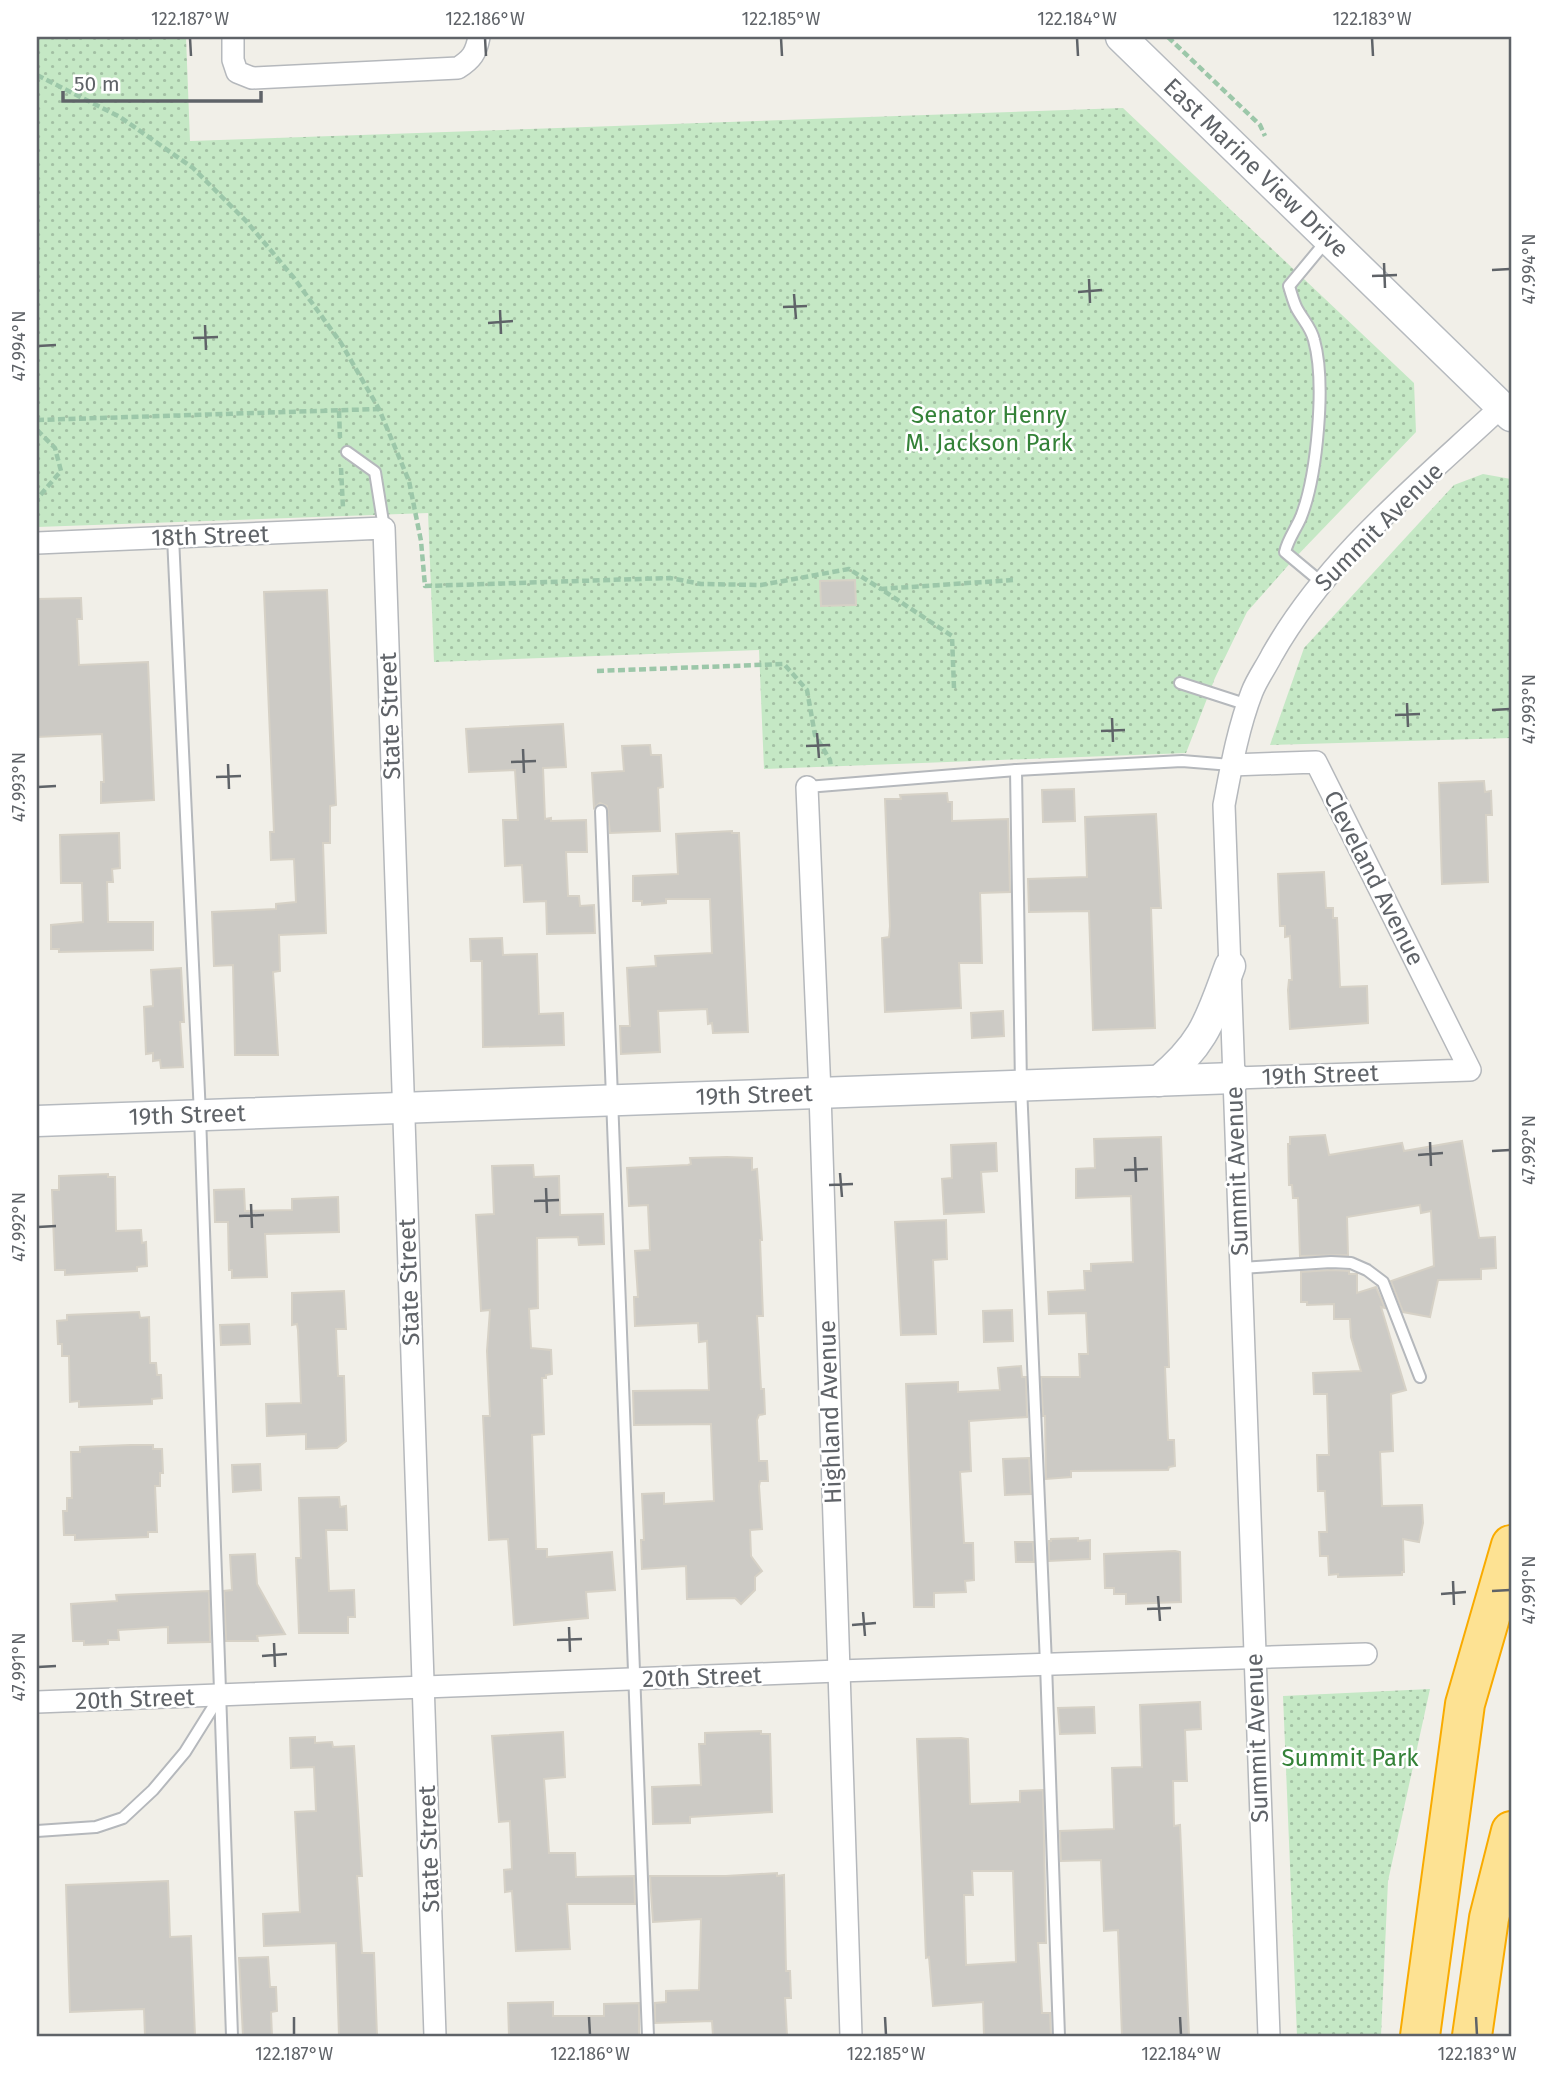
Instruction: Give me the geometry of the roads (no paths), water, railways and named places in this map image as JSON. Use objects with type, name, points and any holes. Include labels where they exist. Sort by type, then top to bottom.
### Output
[{"type":"highway","points":[[1420,2036],[1465,1704],[1511,1545]]},
{"type":"highway","points":[[1472,2036],[1489,1918],[1511,1831]]},
{"type":"street","points":[[233,37],[233,60],[237,72],[252,78],[458,68],[468,62],[476,52],[479,37]]},
{"type":"street","name":"East Marine View Drive","points":[[1121,37],[1507,411]]},
{"type":"street","name":"Summit Avenue","points":[[1269,2036],[1224,806],[1231,765],[1252,691],[1287,630],[1321,582],[1355,545],[1507,411]]},
{"type":"street","name":"18th Street","points":[[37,543],[384,528]]},
{"type":"street","name":"State Street","points":[[384,528],[435,2036]]},
{"type":"street","name":"Cleveland Avenue","points":[[1231,765],[1316,762],[1470,1070]]},
{"type":"street","name":"Highland Avenue","points":[[807,787],[820,1093],[851,2036]]},
{"type":"street","points":[[1159,1081],[1181,1063],[1209,1025],[1230,966]]},
{"type":"street","name":"19th Street","points":[[37,1121],[1470,1070]]},
{"type":"street","name":"20th Street","points":[[37,1702],[1366,1654]]},
{"type":"lane","points":[[1321,582],[1285,552],[1307,497],[1317,443],[1319,405],[1315,341],[1310,327],[1296,306],[1289,286],[1329,238]]},
{"type":"lane","points":[[347,452],[374,472],[384,528]]},
{"type":"lane","points":[[173,537],[200,1115],[232,2036]]},
{"type":"lane","points":[[1180,683],[1248,705]]},
{"type":"lane","points":[[807,787],[1016,770],[1182,761],[1231,765]]},
{"type":"lane","points":[[1016,770],[1021,1086],[1059,2036]]},
{"type":"lane","points":[[601,811],[648,2036]]},
{"type":"lane","points":[[1241,1268],[1351,1262],[1367,1270],[1383,1282],[1420,1377]]},
{"type":"lane","points":[[37,1831],[96,1827],[124,1818],[153,1790],[185,1752],[220,1696]]},
{"type":"park label","name":"Senator Henry M. Jackson Park","points":[[989,429]]},
{"type":"park label","name":"Summit Park","points":[[1350,1758]]}]
